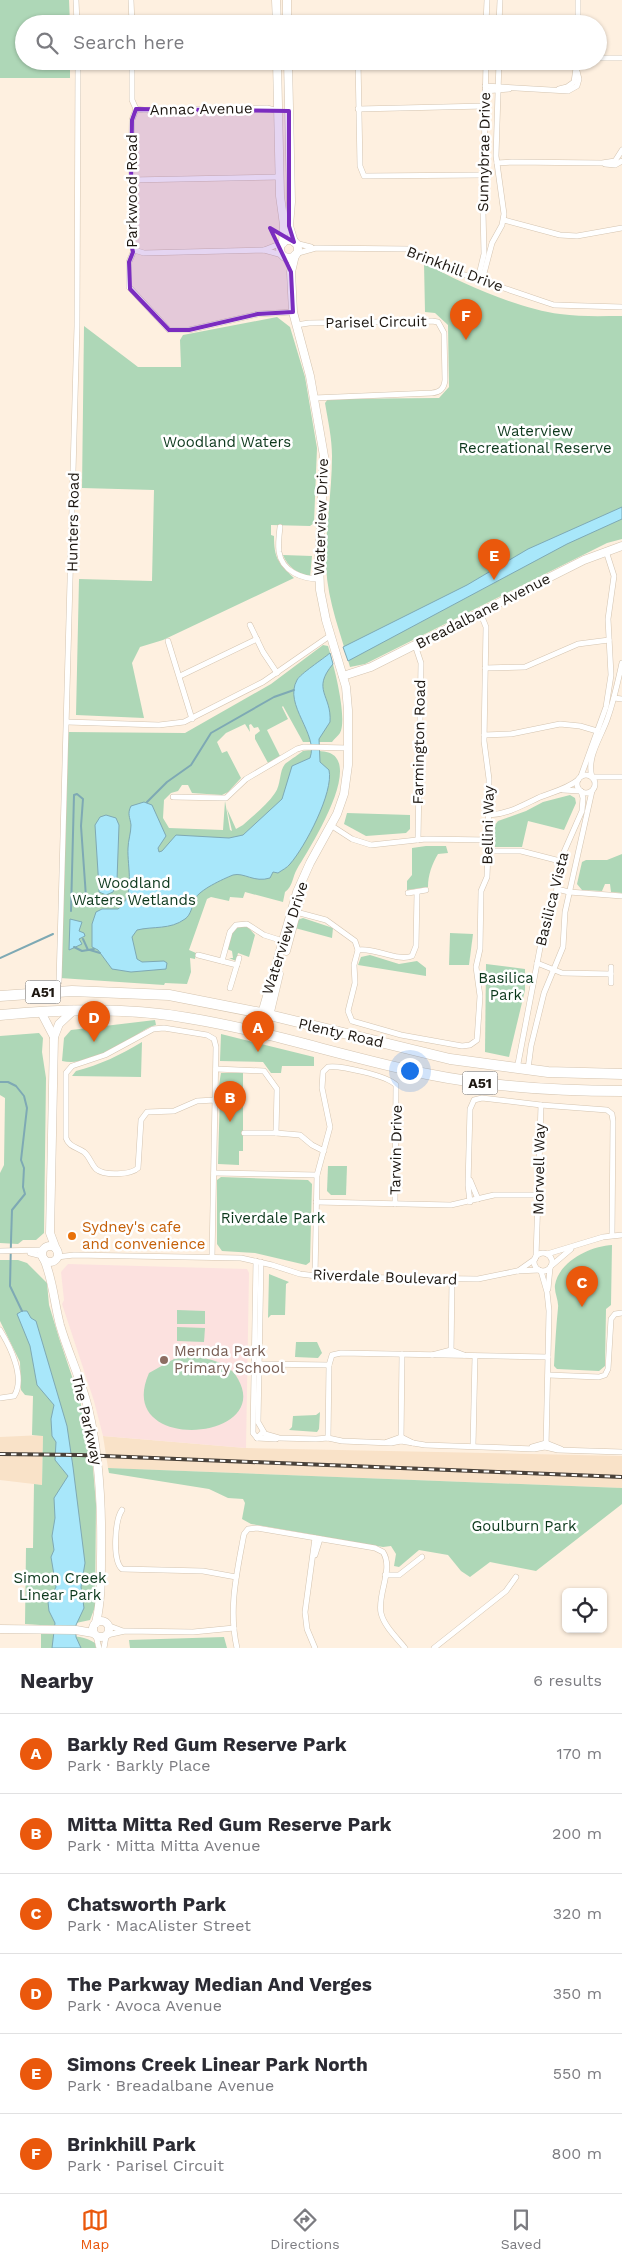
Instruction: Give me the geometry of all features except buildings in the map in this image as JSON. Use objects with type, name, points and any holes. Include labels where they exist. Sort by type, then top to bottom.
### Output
[{"type":"highway","name":"Plenty Road","points":[[0,996],[72,990],[169,995],[265,1015],[450,1059],[517,1070],[622,1074]]},
{"type":"highway","name":"Plenty Road","points":[[0,1015],[74,1010],[186,1017],[261,1032],[384,1065],[484,1084],[566,1091],[622,1091]]},
{"type":"street","points":[[76,0],[77,15]]},
{"type":"street","points":[[132,0],[132,15]]},
{"type":"street","points":[[276,0],[277,15]]},
{"type":"street","points":[[287,0],[287,15]]},
{"type":"street","points":[[486,15],[487,0]]},
{"type":"street","points":[[499,15],[500,0]]},
{"type":"street","points":[[578,0],[578,15]]},
{"type":"street","points":[[607,58],[622,58]]},
{"type":"street","name":"Hunters Road","points":[[59,982],[77,326],[78,70]]},
{"type":"street","name":"Parkwood Road","points":[[132,70],[132,100],[136,109],[132,120],[130,239],[134,250],[129,262],[129,287],[169,330],[189,330],[258,314],[293,312]]},
{"type":"street","points":[[277,70],[280,177],[284,225],[280,248],[284,256]]},
{"type":"street","points":[[134,250],[150,253],[264,250],[284,256],[295,255],[297,247],[289,226],[291,202],[288,70]]},
{"type":"street","points":[[358,70],[360,166],[364,176],[483,175]]},
{"type":"street","name":"Sunnybrae Drive","points":[[480,280],[484,242],[483,175],[486,70]]},
{"type":"street","name":"Sunnybrae Drive","points":[[480,280],[492,243],[504,220],[504,205],[497,163],[498,70]]},
{"type":"street","points":[[485,89],[568,91],[574,89],[578,82],[577,70]]},
{"type":"street","points":[[358,109],[485,106]]},
{"type":"street","points":[[278,108],[288,108]]},
{"type":"street","name":"Annac Avenue","points":[[136,109],[278,108]]},
{"type":"street","points":[[602,163],[616,161],[622,150]]},
{"type":"street","points":[[497,163],[602,163],[615,165],[622,161]]},
{"type":"street","points":[[131,180],[280,177]]},
{"type":"street","points":[[504,220],[560,235],[577,236],[622,228]]},
{"type":"street","points":[[264,250],[287,240],[294,242]]},
{"type":"street","name":"Brinkhill Drive","points":[[294,242],[316,248],[410,248],[480,280],[554,305],[622,307]]},
{"type":"street","points":[[484,242],[492,243]]},
{"type":"street","name":"Brinkhill Drive","points":[[295,255],[316,248]]},
{"type":"street","name":"Waterview Drive","points":[[261,1032],[305,873],[332,826],[344,794],[348,748],[348,704],[341,666],[322,604],[319,579],[324,462],[314,398],[293,312],[291,272],[295,255]]},
{"type":"street","name":"Waterview Drive","points":[[284,256],[291,272]]},
{"type":"street","name":"Parisel Circuit","points":[[296,325],[309,323],[432,321],[438,322],[443,330],[445,380],[440,391],[432,394],[314,398]]},
{"type":"street","points":[[280,528],[278,550],[286,566],[305,580],[319,579]]},
{"type":"street","name":"Breadalbane Avenue","points":[[343,676],[363,671],[606,550],[622,546]]},
{"type":"street","points":[[580,791],[577,786],[579,778],[597,731],[610,690],[612,674],[609,640],[610,601],[614,576],[606,550]]},
{"type":"street","name":"Bellini Way","points":[[358,950],[354,964],[355,983],[348,1011],[350,1019],[401,1035],[462,1046],[473,1044],[479,1034],[479,983],[476,967],[480,949],[481,891],[487,877],[489,815],[489,779],[484,752],[486,632],[478,613]]},
{"type":"street","points":[[250,625],[277,672]]},
{"type":"street","points":[[67,722],[178,724],[244,693],[330,635]]},
{"type":"street","points":[[180,676],[257,639]]},
{"type":"street","points":[[168,640],[192,719]]},
{"type":"street","points":[[485,668],[525,667],[578,644],[609,640]]},
{"type":"street","name":"Farmington Road","points":[[415,645],[421,663],[418,840]]},
{"type":"street","points":[[593,789],[590,765],[614,698],[622,663]]},
{"type":"street","points":[[614,698],[622,699]]},
{"type":"street","points":[[484,735],[511,734],[560,724],[580,726],[597,731]]},
{"type":"street","points":[[174,797],[226,798],[246,779],[304,747],[348,748]]},
{"type":"street","points":[[489,815],[506,813],[538,798],[563,790],[587,774],[593,777],[622,778]]},
{"type":"street","points":[[563,790],[586,793],[613,778]]},
{"type":"street","name":"Basilica Vista","points":[[528,1070],[531,1046],[544,993],[563,947],[565,912],[593,789]]},
{"type":"street","name":"Basilica Vista","points":[[517,1070],[537,962],[557,889],[560,861],[582,811],[583,798],[580,791]]},
{"type":"street","points":[[332,826],[352,839],[371,845],[418,840],[488,840]]},
{"type":"street","points":[[488,851],[522,852],[560,861]]},
{"type":"street","points":[[557,889],[569,892],[622,896]]},
{"type":"street","points":[[408,893],[426,890]]},
{"type":"street","points":[[294,912],[326,920],[352,937],[358,950],[371,949],[405,958],[412,956],[416,946],[417,893]]},
{"type":"street","points":[[222,961],[230,932],[236,925],[247,924],[264,935],[286,941]]},
{"type":"street","points":[[198,955],[237,965]]},
{"type":"street","points":[[230,988],[238,958]]},
{"type":"street","points":[[537,962],[554,970],[569,974],[611,974]]},
{"type":"street","points":[[611,967],[611,983]]},
{"type":"street","points":[[56,1254],[50,1234],[54,1037],[59,1024],[74,1010]]},
{"type":"street","points":[[41,1012],[54,1037]]},
{"type":"street","points":[[212,1257],[216,1069],[216,1044],[212,1037],[164,1028],[153,1029],[114,1051],[72,1066],[67,1070],[66,1138],[70,1145],[88,1155],[94,1167],[100,1171],[134,1172],[140,1165],[141,1120],[145,1114],[150,1111],[174,1111],[196,1101],[215,1100]]},
{"type":"street","name":"Tarwin Drive","points":[[315,1276],[317,1175],[330,1127],[323,1096],[322,1076],[326,1068],[338,1066],[394,1082],[398,1089],[395,1204]]},
{"type":"street","points":[[216,1069],[260,1070],[266,1073],[277,1090],[276,1133]]},
{"type":"street","points":[[470,1202],[470,1108],[474,1100],[482,1098],[541,1105],[602,1109],[612,1114],[612,1235]]},
{"type":"street","name":"Morwell Way","points":[[536,1258],[541,1105]]},
{"type":"street","points":[[244,1133],[276,1133],[300,1136],[324,1151]]},
{"type":"street","points":[[214,1173],[317,1175]]},
{"type":"street","points":[[469,1175],[478,1199]]},
{"type":"street","points":[[316,1202],[451,1205],[500,1194],[539,1195]]},
{"type":"street","points":[[43,1253],[50,1234]]},
{"type":"street","name":"Morwell Way","points":[[538,1234],[540,1244],[547,1254]]},
{"type":"street","points":[[547,1292],[540,1270],[535,1264],[536,1258],[573,1248],[593,1240],[612,1235],[622,1235]]},
{"type":"street","points":[[43,1253],[49,1246],[56,1254]]},
{"type":"street","points":[[540,1270],[551,1267],[573,1248]]},
{"type":"street","points":[[0,1251],[43,1253],[50,1262],[56,1254]]},
{"type":"street","name":"The Parkway","points":[[43,1253],[51,1275],[56,1310],[82,1388],[95,1441],[102,1509],[100,1599],[96,1623]]},
{"type":"street","name":"Riverdale Boulevard","points":[[56,1254],[212,1257],[259,1261],[291,1272],[315,1276],[452,1279],[488,1278],[517,1272],[540,1270]]},
{"type":"street","name":"The Parkway","points":[[51,1275],[56,1254]]},
{"type":"street","points":[[546,1445],[548,1375],[547,1292],[552,1259],[547,1254]]},
{"type":"street","name":"Riverdale Boulevard","points":[[517,1272],[536,1258]]},
{"type":"street","points":[[259,1261],[258,1422],[263,1432],[279,1438]]},
{"type":"street","points":[[257,1438],[253,1433],[259,1261]]},
{"type":"street","points":[[451,1352],[452,1279]]},
{"type":"street","points":[[548,1375],[599,1377],[605,1374],[608,1370],[611,1319],[615,1314],[622,1312]]},
{"type":"street","points":[[0,1330],[14,1356],[17,1379],[17,1390],[14,1396],[0,1398]]},
{"type":"street","points":[[328,1438],[329,1365],[330,1358],[337,1353],[442,1356],[451,1352],[475,1356],[548,1357]]},
{"type":"street","points":[[401,1439],[402,1354]]},
{"type":"street","points":[[473,1446],[475,1356]]},
{"type":"street","points":[[259,1364],[329,1365]]},
{"type":"street","points":[[257,1438],[263,1432]]},
{"type":"street","points":[[257,1438],[328,1438],[342,1441],[387,1442],[401,1439],[413,1443],[528,1448],[546,1445],[562,1449],[622,1452]]},
{"type":"street","points":[[122,1510],[117,1523],[117,1558],[120,1568],[129,1570],[203,1571],[236,1577]]},
{"type":"street","points":[[237,1648],[233,1604],[236,1577],[244,1534],[248,1530],[257,1528],[374,1548],[385,1554],[387,1560],[380,1600],[383,1618],[405,1648]]},
{"type":"street","points":[[315,1648],[307,1628],[305,1612],[317,1538]]},
{"type":"street","points":[[385,1575],[399,1575],[422,1557]]},
{"type":"street","points":[[434,1648],[506,1591],[516,1577]]},
{"type":"street","name":"The Parkway","points":[[100,1599],[106,1624]]},
{"type":"street","points":[[76,1630],[96,1623],[106,1624],[125,1631]]},
{"type":"street","points":[[96,1623],[93,1628],[100,1648]]},
{"type":"street","points":[[104,1648],[106,1635],[109,1630],[106,1624]]},
{"type":"street","points":[[0,1629],[76,1630],[106,1635],[125,1631],[193,1632],[234,1628]]},
{"type":"highlighted area","points":[[136,109],[289,111],[289,226],[294,242],[270,228],[291,272],[293,312],[258,314],[189,330],[169,330],[130,289],[129,262],[133,252],[130,239],[132,120]]},
{"type":"shaded area","name":"Mernda Park Primary School","points":[[68,1264],[247,1269],[249,1273],[246,1448],[103,1436],[94,1401],[62,1304],[64,1300],[61,1272]]},
{"type":"shaded area","points":[[43,1435],[42,1485],[0,1480],[0,1437]]},
{"type":"shaded area","points":[[103,1436],[246,1448],[622,1456],[622,1488],[108,1468]]},
{"type":"green space","points":[[0,0],[69,0],[70,15],[15,15],[15,70],[70,70],[70,78],[0,78]]},
{"type":"green space","name":"Waterview Recreational Reserve","points":[[424,263],[472,287],[527,307],[568,315],[622,316],[622,539],[607,543],[365,664],[350,667],[332,606],[327,580],[327,525],[332,456],[331,436],[325,403],[328,399],[439,398],[449,387],[448,325],[435,313],[425,312]]},
{"type":"green space","name":"Woodland Waters","points":[[277,317],[290,327],[305,377],[317,448],[314,523],[310,526],[271,525],[271,535],[274,536],[278,560],[294,578],[163,640],[140,647],[132,663],[144,718],[76,715],[79,579],[152,581],[154,490],[82,488],[84,326],[138,367],[181,367],[180,340],[183,335]]},
{"type":"green space","points":[[283,555],[312,556],[310,577],[294,569]]},
{"type":"green space","name":"Woodland Waters Wetlands","points":[[323,645],[328,646],[341,703],[342,726],[340,733],[332,742],[303,742],[283,706],[288,719],[267,730],[280,756],[268,763],[255,739],[255,735],[260,731],[258,727],[254,728],[251,724],[249,725],[250,732],[245,724],[226,733],[217,742],[222,753],[227,751],[241,778],[228,792],[222,795],[192,793],[188,785],[182,785],[178,791],[171,793],[164,800],[163,818],[169,828],[223,830],[225,801],[230,830],[232,831],[227,809],[236,829],[260,810],[272,797],[277,790],[285,764],[303,751],[317,750],[330,753],[338,761],[340,774],[337,791],[321,828],[297,869],[290,887],[285,892],[283,902],[245,892],[243,898],[230,897],[229,901],[211,897],[207,899],[189,950],[196,953],[195,959],[190,958],[191,972],[187,984],[165,983],[164,985],[60,978],[67,732],[185,733],[271,684]]},
{"type":"green space","points":[[570,795],[575,798],[576,803],[564,830],[528,821],[522,847],[495,847],[495,825],[498,821],[526,811],[543,802]]},
{"type":"green space","points":[[347,813],[410,815],[410,829],[406,833],[366,836],[344,824]]},
{"type":"green space","points":[[446,846],[448,853],[438,854],[431,870],[428,887],[407,890],[407,881],[412,875],[412,848]]},
{"type":"green space","points":[[622,854],[622,893],[611,892],[610,884],[605,884],[602,891],[582,890],[577,884],[582,862],[586,860],[607,860]]},
{"type":"green space","points":[[303,918],[333,928],[332,938],[295,928],[297,920]]},
{"type":"green space","points":[[247,926],[255,935],[249,957],[238,953],[236,961],[229,958],[233,958],[232,951],[227,949],[232,931],[237,927]]},
{"type":"green space","points":[[450,933],[473,934],[469,965],[449,965]]},
{"type":"green space","points":[[370,955],[399,964],[417,961],[426,968],[426,976],[358,965],[361,957]]},
{"type":"green space","name":"Basilica Park","points":[[486,964],[525,969],[525,990],[509,1057],[485,1052]]},
{"type":"green space","points":[[155,1020],[156,1025],[99,1056],[80,1061],[62,1061],[64,1038],[71,1030]]},
{"type":"green space","points":[[39,1033],[43,1038],[42,1052],[46,1078],[44,1233],[36,1240],[23,1240],[18,1244],[0,1243],[0,1173],[4,1165],[5,1098],[0,1095],[0,1036]]},
{"type":"green space","points":[[221,1034],[314,1057],[314,1066],[282,1066],[281,1073],[271,1073],[263,1062],[220,1061]]},
{"type":"green space","points":[[142,1042],[141,1077],[72,1076],[76,1071],[110,1059]]},
{"type":"green space","points":[[221,1073],[243,1073],[243,1151],[239,1151],[239,1165],[218,1164],[219,1085]]},
{"type":"green space","points":[[328,1166],[347,1166],[346,1195],[331,1195],[327,1191]]},
{"type":"green space","name":"Riverdale Park","points":[[221,1177],[308,1180],[312,1184],[310,1262],[306,1265],[255,1253],[222,1251],[217,1244],[217,1180]]},
{"type":"green space","points":[[612,1245],[611,1305],[606,1309],[605,1366],[599,1371],[557,1369],[554,1366],[558,1305],[555,1285],[558,1276],[569,1262],[577,1256],[595,1248]]},
{"type":"green space","name":"Simon Creek Linear Park","points":[[0,1260],[18,1260],[27,1263],[47,1283],[49,1305],[80,1400],[93,1468],[96,1504],[95,1607],[90,1620],[76,1623],[55,1623],[55,1626],[25,1624],[26,1548],[33,1548],[34,1484],[42,1485],[43,1436],[32,1435],[33,1396],[25,1395],[21,1390],[20,1362],[0,1321]]},
{"type":"green space","points":[[269,1274],[289,1282],[286,1284],[285,1315],[271,1315],[268,1318]]},
{"type":"green space","points":[[177,1310],[205,1311],[205,1324],[177,1324]]},
{"type":"green space","points":[[177,1327],[205,1328],[204,1342],[177,1341]]},
{"type":"green space","points":[[296,1342],[317,1342],[322,1353],[318,1358],[295,1357]]},
{"type":"green space","points":[[185,1357],[215,1361],[234,1373],[238,1379],[243,1400],[234,1416],[216,1426],[193,1430],[171,1427],[153,1417],[144,1399],[149,1373],[174,1359]]},
{"type":"green space","points":[[320,1412],[319,1429],[317,1432],[289,1430],[292,1427],[293,1416],[316,1415]]},
{"type":"green space","name":"Goulburn Park","points":[[108,1468],[622,1488],[622,1504],[536,1571],[490,1562],[470,1577],[461,1571],[448,1555],[419,1550],[399,1567],[394,1566],[396,1554],[391,1546],[383,1547],[251,1524],[242,1519],[245,1503],[243,1499],[228,1498],[209,1489],[109,1473]]},
{"type":"green space","name":"Simon Creek Linear Park","points":[[41,1633],[55,1633],[55,1636],[76,1636],[91,1640],[95,1643],[96,1648],[41,1648]]},
{"type":"green space","points":[[224,1637],[227,1648],[130,1648],[129,1640]]},
{"type":"water","points":[[622,507],[622,519],[567,544],[348,661],[343,647],[467,585],[528,549]]},
{"type":"water","points":[[330,653],[333,664],[327,673],[323,687],[330,713],[330,722],[319,739],[320,762],[329,770],[327,792],[317,819],[296,856],[286,868],[278,873],[273,872],[270,878],[259,879],[237,874],[212,885],[197,896],[189,915],[173,925],[137,930],[132,937],[137,959],[142,962],[164,961],[167,963],[166,969],[131,972],[112,969],[98,950],[92,947],[92,924],[96,912],[102,909],[118,909],[127,897],[129,889],[128,845],[131,825],[129,813],[131,806],[144,802],[152,805],[166,836],[158,848],[159,852],[176,835],[229,838],[243,835],[282,799],[292,766],[310,758],[310,739],[297,709],[294,690],[299,677]]},
{"type":"water","points":[[106,815],[116,818],[119,825],[117,880],[113,892],[106,895],[99,892],[95,825],[100,817]]},
{"type":"water","points":[[70,919],[82,922],[79,931],[84,933],[85,936],[79,939],[82,944],[69,950]]},
{"type":"water","points":[[27,1311],[31,1318],[36,1321],[67,1426],[85,1563],[81,1587],[84,1608],[76,1625],[76,1637],[81,1648],[52,1648],[55,1623],[49,1611],[48,1602],[56,1587],[51,1557],[54,1550],[52,1536],[55,1518],[54,1498],[68,1476],[55,1460],[56,1442],[52,1436],[51,1419],[54,1405],[37,1385],[30,1346],[17,1314]]},
{"type":"waterway","points":[[147,802],[167,782],[191,765],[211,733],[274,697],[294,690]]},
{"type":"waterway","points":[[71,911],[74,795],[77,794],[83,799],[81,826],[86,897],[94,901]]},
{"type":"waterway","points":[[0,958],[53,934]]},
{"type":"waterway","points":[[83,939],[88,950]]},
{"type":"waterway","points":[[74,947],[82,951],[94,949]]},
{"type":"waterway","points":[[90,950],[100,953]]},
{"type":"waterway","points":[[0,1082],[8,1082],[16,1086],[24,1096],[27,1108],[21,1160],[24,1168],[23,1187],[25,1194],[12,1210],[11,1241],[10,1286],[22,1311]]},
{"type":"railway","points":[[0,1454],[80,1455],[622,1477]]},
{"type":"place","name":"Brinkhill Park","points":[[466,340]]},
{"type":"place","name":"Simons Creek Linear Park North","points":[[494,580]]},
{"type":"place","name":"The Parkway Median And Verges","points":[[94,1042]]},
{"type":"place","name":"Barkly Red Gum Reserve Park","points":[[258,1052]]},
{"type":"place","name":"Mitta Mitta Red Gum Reserve Park","points":[[230,1122]]},
{"type":"place","name":"Sydney's cafe and convenience","points":[[72,1236]]},
{"type":"place","name":"Chatsworth Park","points":[[582,1307]]},
{"type":"place","name":"Mernda Park Primary School","points":[[164,1360]]}]
